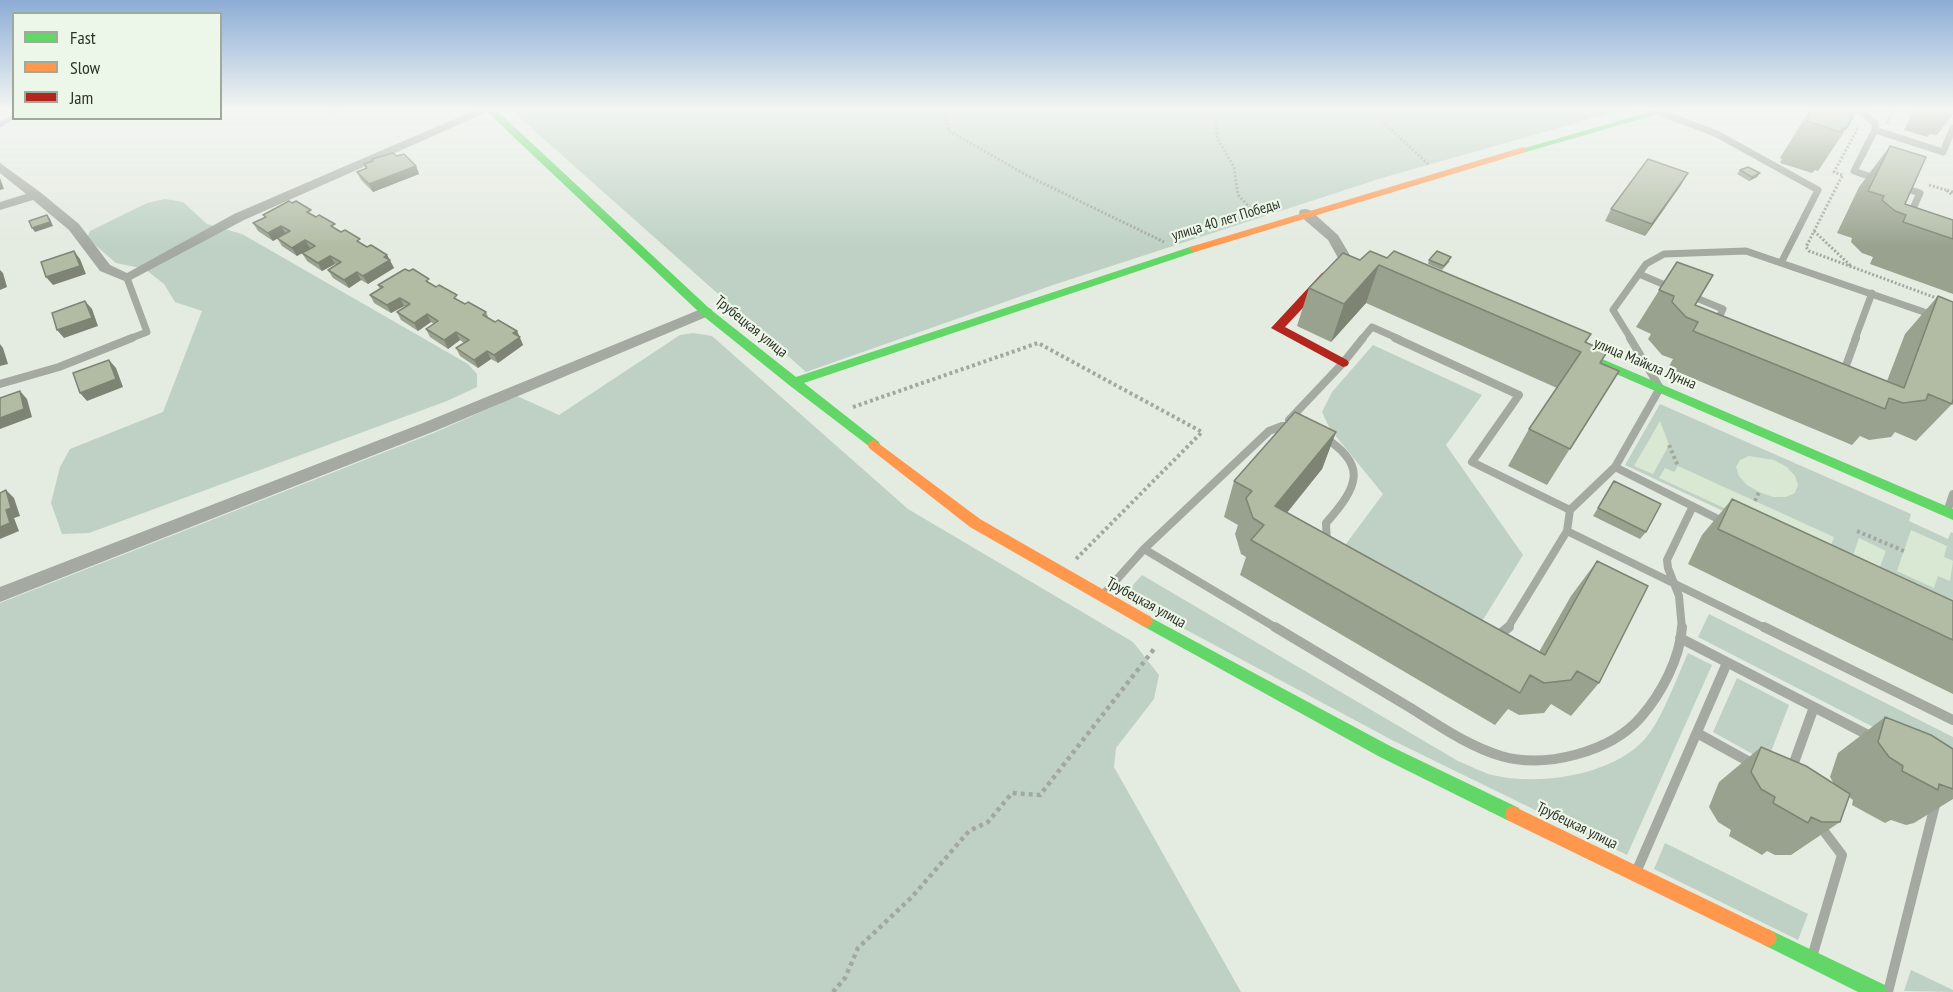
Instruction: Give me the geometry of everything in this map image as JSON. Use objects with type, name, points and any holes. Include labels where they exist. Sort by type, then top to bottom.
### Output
[{"type":"street","points":[[0,167],[74,227],[105,268],[127,278],[239,217],[382,154]]},
{"type":"street","name":"Трубецкая улица","points":[[537,154],[706,312],[975,523],[1101,597],[1386,752],[1878,992]]},
{"type":"street","name":"улица 40 лет Победы","points":[[793,382],[1044,295],[1180,251],[1506,154]]},
{"type":"street","points":[[0,207],[36,195]]},
{"type":"street","points":[[1305,213],[1333,238],[1353,263],[1332,271],[1276,328],[1343,363]]},
{"type":"street","points":[[0,595],[429,427],[706,312]]},
{"type":"street","name":"улица Майкла Лунна","points":[[1562,346],[1950,513]]},
{"type":"lane","points":[[1754,154],[1818,190],[1781,263]]},
{"type":"lane","points":[[1863,154],[1854,171],[1887,182]]},
{"type":"lane","points":[[1898,186],[1920,193],[1906,224]]},
{"type":"lane","points":[[1480,639],[1491,640],[1503,634],[1509,627],[1567,531],[1570,510],[1615,468],[1660,388],[1613,310],[1646,264],[1664,254],[1746,251],[1953,322]]},
{"type":"lane","points":[[1639,274],[1723,309],[1714,330]]},
{"type":"lane","points":[[0,384],[58,367],[147,332],[127,278]]},
{"type":"lane","points":[[1838,388],[1872,293]]},
{"type":"lane","points":[[1282,426],[1343,363],[1372,327],[1519,395],[1472,462],[1570,510]]},
{"type":"lane","points":[[1101,597],[1144,549],[1269,431],[1282,426],[1303,427]]},
{"type":"lane","points":[[1313,432],[1342,449],[1355,473],[1355,482],[1350,493],[1326,523],[1329,552]]},
{"type":"lane","points":[[1615,468],[1732,526]]},
{"type":"lane","points":[[1950,513],[1953,494]]},
{"type":"lane","points":[[1144,549],[1454,734],[1494,754],[1519,759],[1569,755],[1603,744],[1627,731],[1646,711],[1668,672],[1680,638],[1683,611],[1676,584],[1667,566],[1669,554],[1692,508]]},
{"type":"lane","points":[[1567,531],[1953,720]]},
{"type":"lane","points":[[1680,638],[1884,743]]},
{"type":"lane","points":[[1635,874],[1728,663]]},
{"type":"lane","points":[[1787,783],[1814,707]]},
{"type":"lane","points":[[1696,733],[1767,772]]},
{"type":"lane","points":[[1887,992],[1940,785]]},
{"type":"lane","points":[[1811,960],[1842,855],[1815,819]]},
{"type":"path","points":[[990,154],[1028,176],[1180,251]]},
{"type":"path","points":[[1227,154],[1234,167],[1238,195],[1266,225]]},
{"type":"path","points":[[1418,154],[1438,173]]},
{"type":"path","points":[[1844,154],[1834,172],[1843,175],[1806,248],[1853,268],[1942,300]]},
{"type":"path","points":[[1920,182],[1953,194]]},
{"type":"path","points":[[1814,231],[1853,268]]},
{"type":"path","points":[[852,407],[1038,343],[1202,432],[1074,561]]},
{"type":"path","points":[[1669,445],[1678,466]]},
{"type":"path","points":[[1755,501],[1760,492]]},
{"type":"path","points":[[1857,531],[1904,551]]},
{"type":"path","points":[[1874,545],[1876,539]]},
{"type":"path","points":[[832,992],[845,978],[858,948],[912,897],[969,831],[988,822],[1012,793],[1040,795],[1166,633]]},
{"type":"shaded area","points":[[561,154],[1466,154],[1382,178],[1053,285],[806,372]]},
{"type":"shaded area","points":[[165,199],[183,202],[207,224],[242,234],[468,364],[477,374],[477,387],[447,401],[89,533],[62,534],[51,503],[60,467],[70,449],[163,412],[202,311],[175,302],[164,284],[145,269],[116,263],[87,238],[90,231],[147,203]]},
{"type":"shaded area","points":[[693,333],[712,336],[908,509],[1133,642],[1159,675],[1154,699],[1116,748],[1114,767],[1241,992],[0,992],[0,603],[436,432],[517,396],[559,415],[680,335]]},
{"type":"shaded area","points":[[1373,345],[1482,395],[1446,445],[1523,555],[1478,628],[1340,552],[1383,494],[1330,429],[1322,412],[1332,392]]},
{"type":"shaded area","points":[[1660,404],[1911,514],[1909,521],[1948,539],[1951,532],[1953,533],[1953,619],[1625,465]]},
{"type":"shaded area","points":[[1660,421],[1669,445],[1653,474],[1634,466]]},
{"type":"shaded area","points":[[1749,456],[1774,460],[1787,467],[1795,476],[1798,485],[1795,493],[1786,497],[1773,497],[1747,485],[1739,476],[1736,467],[1740,460]]},
{"type":"shaded area","points":[[1678,466],[1834,537],[1831,545],[1796,541],[1659,478],[1665,468],[1674,472]]},
{"type":"shaded area","points":[[1911,530],[1947,546],[1944,557],[1953,561],[1950,581],[1938,576],[1934,588],[1897,571]]},
{"type":"shaded area","points":[[1859,538],[1886,551],[1876,577],[1850,564]]},
{"type":"shaded area","points":[[1142,575],[1458,761],[1488,774],[1510,778],[1551,778],[1572,775],[1613,762],[1630,752],[1650,732],[1688,653],[1712,665],[1627,855],[1392,740],[1123,596]]},
{"type":"shaded area","points":[[1709,614],[1953,737],[1953,768],[1698,637]]},
{"type":"shaded area","points":[[1737,678],[1789,705],[1767,762],[1713,732]]},
{"type":"shaded area","points":[[1665,843],[1808,914],[1798,940],[1654,869]]},
{"type":"shaded area","points":[[1911,970],[1953,990],[1953,992],[1904,991]]},
{"type":"building","points":[[388,154],[404,154],[416,166],[369,184],[357,172],[367,168],[364,164],[373,161],[372,159]]},
{"type":"building","points":[[1886,154],[1917,154],[1926,157],[1905,204],[1953,220],[1953,239],[1903,222],[1906,215],[1895,211],[1882,200],[1884,196],[1868,191]]},
{"type":"building","points":[[1648,159],[1688,173],[1652,224],[1611,209]]},
{"type":"building","points":[[1748,167],[1760,173],[1752,177],[1740,170]]},
{"type":"building","points":[[289,201],[292,203],[296,201],[311,210],[307,212],[316,217],[319,215],[335,224],[331,226],[341,232],[345,230],[360,239],[357,241],[367,247],[371,245],[387,255],[384,257],[390,260],[363,276],[357,272],[344,280],[328,270],[341,262],[330,256],[318,263],[302,253],[315,246],[305,240],[292,248],[277,238],[290,231],[281,226],[268,233],[253,223]]},
{"type":"building","points":[[47,215],[50,222],[32,228],[29,221]]},
{"type":"building","points":[[74,251],[80,266],[46,277],[41,262]]},
{"type":"building","points":[[1370,251],[1387,258],[1394,251],[1591,334],[1585,342],[1607,352],[1600,363],[1619,371],[1570,449],[1529,429],[1581,352],[1379,265],[1344,304],[1309,288],[1343,253],[1360,260]]},
{"type":"building","points":[[1437,251],[1451,257],[1444,266],[1429,260]]},
{"type":"building","points":[[1677,262],[1713,275],[1695,305],[1904,388],[1938,296],[1953,302],[1952,404],[1928,394],[1926,400],[1903,403],[1889,398],[1885,409],[1693,331],[1698,322],[1686,317],[1672,302],[1674,296],[1659,290]]},
{"type":"building","points":[[405,269],[409,271],[413,269],[429,279],[426,281],[436,287],[439,285],[457,295],[454,298],[465,304],[468,302],[486,312],[483,315],[495,322],[498,320],[517,331],[513,333],[520,337],[494,355],[487,351],[474,360],[456,348],[469,340],[456,332],[444,340],[426,329],[438,321],[427,314],[414,323],[397,312],[410,304],[400,298],[387,305],[370,295],[383,287],[378,285]]},
{"type":"building","points":[[85,301],[92,318],[57,330],[52,313]]},
{"type":"building","points":[[109,360],[116,379],[80,393],[73,373]]},
{"type":"building","points":[[20,391],[24,409],[0,418],[0,398]]},
{"type":"building","points":[[1295,412],[1336,432],[1275,506],[1545,655],[1597,561],[1648,586],[1599,683],[1577,671],[1571,680],[1544,683],[1530,675],[1520,693],[1251,540],[1264,525],[1253,518],[1246,498],[1252,491],[1234,481]]},
{"type":"building","points":[[1614,481],[1661,504],[1646,532],[1598,508]]},
{"type":"building","points":[[6,490],[11,508],[6,510],[10,523],[0,527],[0,493]]},
{"type":"building","points":[[1732,499],[1953,601],[1953,640],[1718,529]]},
{"type":"building","points":[[1885,717],[1931,735],[1953,749],[1953,789],[1939,784],[1938,790],[1902,771],[1903,766],[1889,757],[1878,742]]},
{"type":"building","points":[[1761,747],[1806,766],[1850,794],[1840,822],[1822,822],[1811,817],[1808,823],[1773,803],[1775,797],[1761,789],[1751,772]]},
{"type":"traffic: fast","points":[[537,154],[706,312],[874,445]]},
{"type":"traffic: fast","points":[[793,382],[1194,249]]},
{"type":"traffic: fast","points":[[1574,351],[1953,515]]},
{"type":"traffic: fast","points":[[1146,621],[1386,752],[1513,814]]},
{"type":"traffic: fast","points":[[1768,938],[1878,992]]},
{"type":"traffic: slow","points":[[1194,249],[1509,154]]},
{"type":"traffic: slow","points":[[874,445],[975,523],[1146,621]]},
{"type":"traffic: slow","points":[[1513,814],[1768,938]]},
{"type":"traffic: jam","points":[[1326,276],[1277,328],[1343,363]]}]
